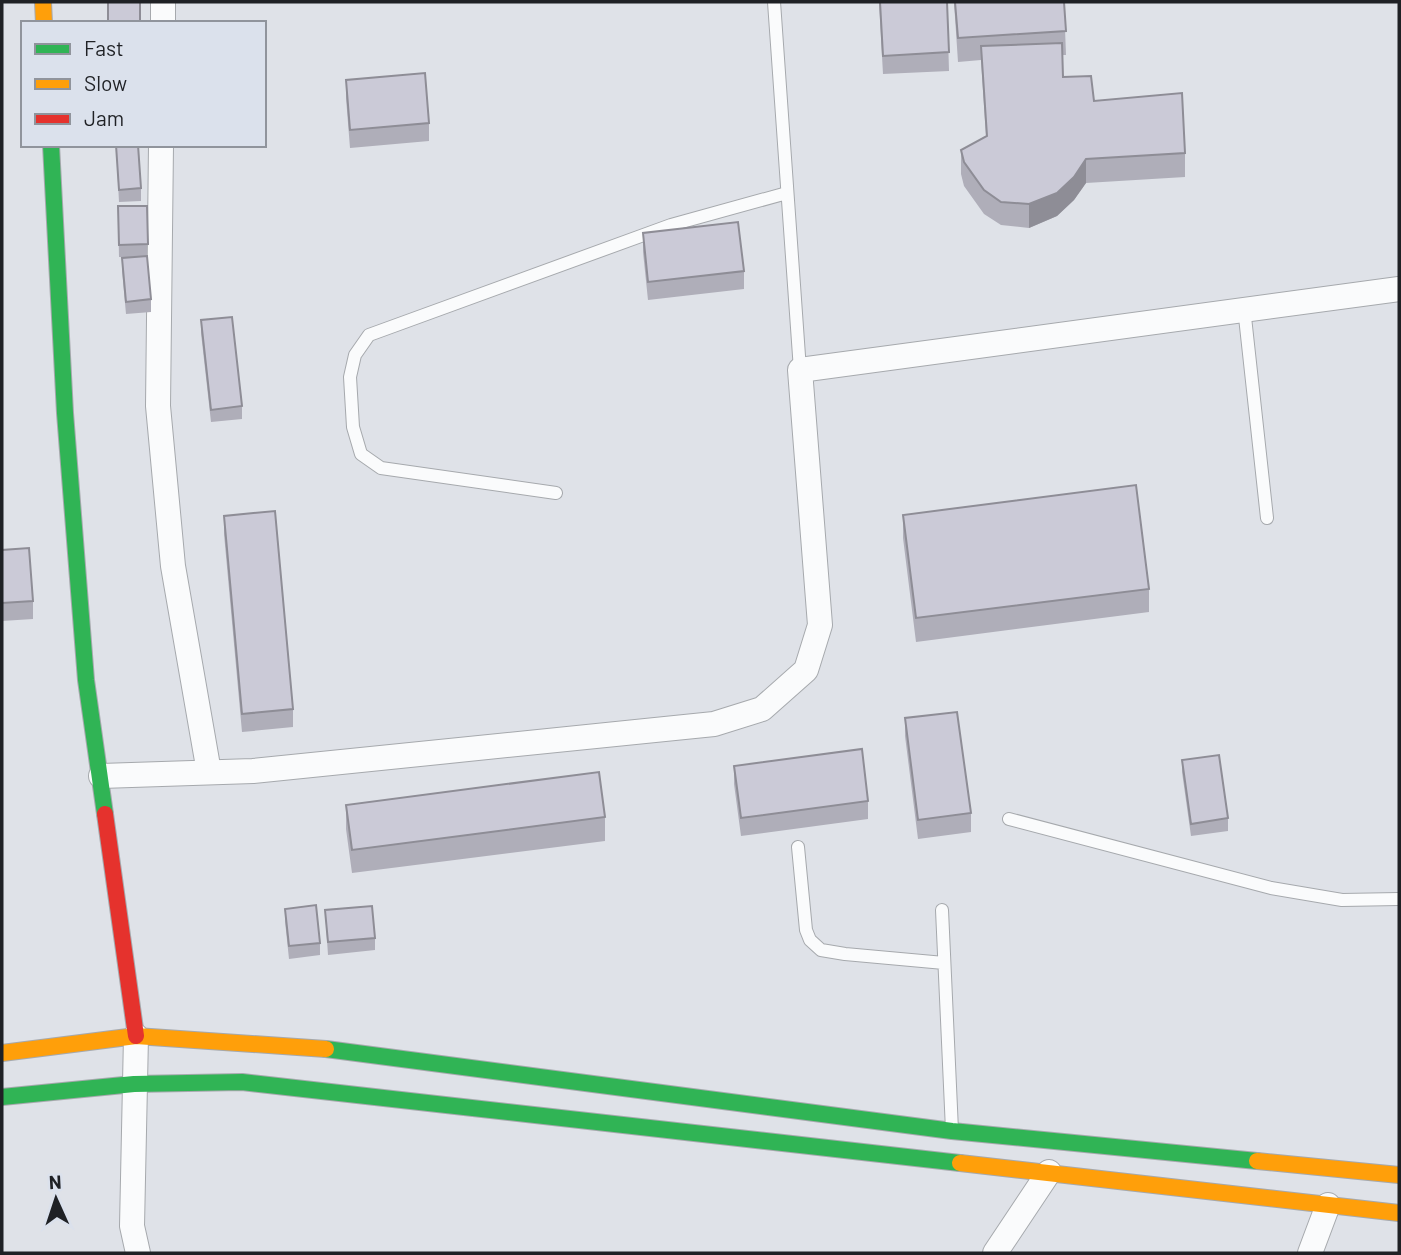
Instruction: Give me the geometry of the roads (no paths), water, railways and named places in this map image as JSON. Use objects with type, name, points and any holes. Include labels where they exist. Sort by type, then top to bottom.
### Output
[{"type":"street","points":[[43,2],[44,21]]},
{"type":"street","points":[[163,2],[163,21]]},
{"type":"street","points":[[51,147],[71,493],[86,680],[136,1036],[132,1226],[138,1253]]},
{"type":"street","points":[[161,147],[158,406],[173,566],[209,772]]},
{"type":"street","points":[[101,776],[253,771],[714,724],[762,709],[806,670],[820,625],[800,370],[1399,289]]},
{"type":"street","points":[[2,1053],[136,1036],[329,1049],[952,1130],[1399,1175]]},
{"type":"street","points":[[2,1097],[134,1084],[242,1082],[1399,1213]]},
{"type":"street","points":[[995,1253],[1049,1172]]},
{"type":"street","points":[[1310,1253],[1328,1205]]},
{"type":"lane","points":[[774,2],[800,370]]},
{"type":"lane","points":[[556,493],[381,468],[361,454],[353,427],[350,377],[355,355],[369,335],[671,225],[787,193]]},
{"type":"lane","points":[[1244,308],[1267,518]]},
{"type":"lane","points":[[1009,819],[1271,888],[1342,900],[1399,899]]},
{"type":"lane","points":[[798,847],[806,930],[810,940],[821,950],[944,962]]},
{"type":"lane","points":[[942,910],[952,1130]]}]
